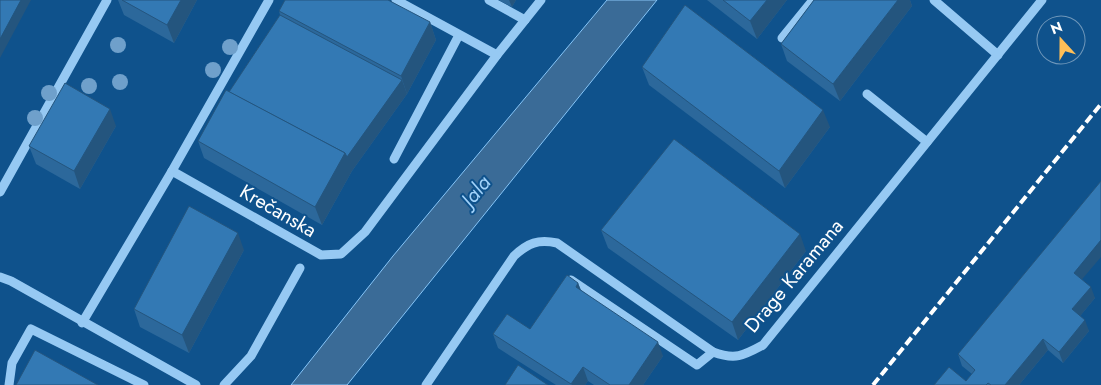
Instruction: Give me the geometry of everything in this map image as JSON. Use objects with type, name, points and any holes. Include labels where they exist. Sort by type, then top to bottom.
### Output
[{"type":"street","points":[[0,192],[107,0]]},
{"type":"street","points":[[82,323],[172,171],[269,0]]},
{"type":"street","points":[[396,0],[497,55]]},
{"type":"street","points":[[489,0],[525,20]]},
{"type":"street","name":"Krečanska","points":[[172,171],[321,256],[341,254],[365,232],[497,55],[541,0]]},
{"type":"street","points":[[782,38],[813,0]]},
{"type":"street","points":[[934,0],[998,55]]},
{"type":"street","name":"Drage Karamana","points":[[426,385],[514,256],[528,244],[542,240],[557,243],[713,352],[728,358],[745,355],[763,345],[1042,0]]},
{"type":"street","points":[[394,159],[459,35]]},
{"type":"street","points":[[867,94],[927,142]]},
{"type":"street","points":[[224,385],[251,356],[300,268]]},
{"type":"street","points":[[0,277],[11,281],[82,323],[196,385]]},
{"type":"street","points":[[561,286],[567,278],[697,365],[713,352]]},
{"type":"street","points":[[9,385],[12,363],[31,330],[144,385]]},
{"type":"water","name":"Jala","points":[[607,0],[657,0],[347,385],[291,385],[393,256]]},
{"type":"building","points":[[0,0],[21,0],[0,39]]},
{"type":"building","points":[[122,0],[181,0],[167,25]]},
{"type":"building","points":[[285,0],[388,0],[430,22],[401,76],[279,11]]},
{"type":"building","points":[[723,0],[767,0],[750,21]]},
{"type":"building","points":[[814,0],[898,0],[833,84],[781,44]]},
{"type":"building","points":[[685,5],[823,110],[779,171],[642,67]]},
{"type":"building","points":[[280,15],[402,80],[347,157],[345,153],[229,92]]},
{"type":"building","points":[[65,83],[110,109],[74,171],[29,146]]},
{"type":"building","points":[[226,90],[345,153],[315,207],[198,141]]},
{"type":"building","points":[[674,139],[800,234],[732,322],[601,230]]},
{"type":"building","points":[[1101,181],[1101,240],[1074,273],[1091,287],[1072,309],[1085,320],[1059,352],[1043,339],[1005,385],[991,385],[988,383],[986,385],[934,385],[949,367],[966,381],[975,370],[958,354]]},
{"type":"building","points":[[189,206],[238,233],[182,335],[134,309]]},
{"type":"building","points":[[567,275],[578,283],[576,287],[658,342],[629,385],[610,385],[583,367],[571,384],[493,334],[507,314],[530,329]]},
{"type":"building","points":[[35,350],[98,385],[16,385]]},
{"type":"building","points":[[518,365],[548,385],[505,385]]},
{"type":"railway","points":[[873,385],[1101,104]]}]
